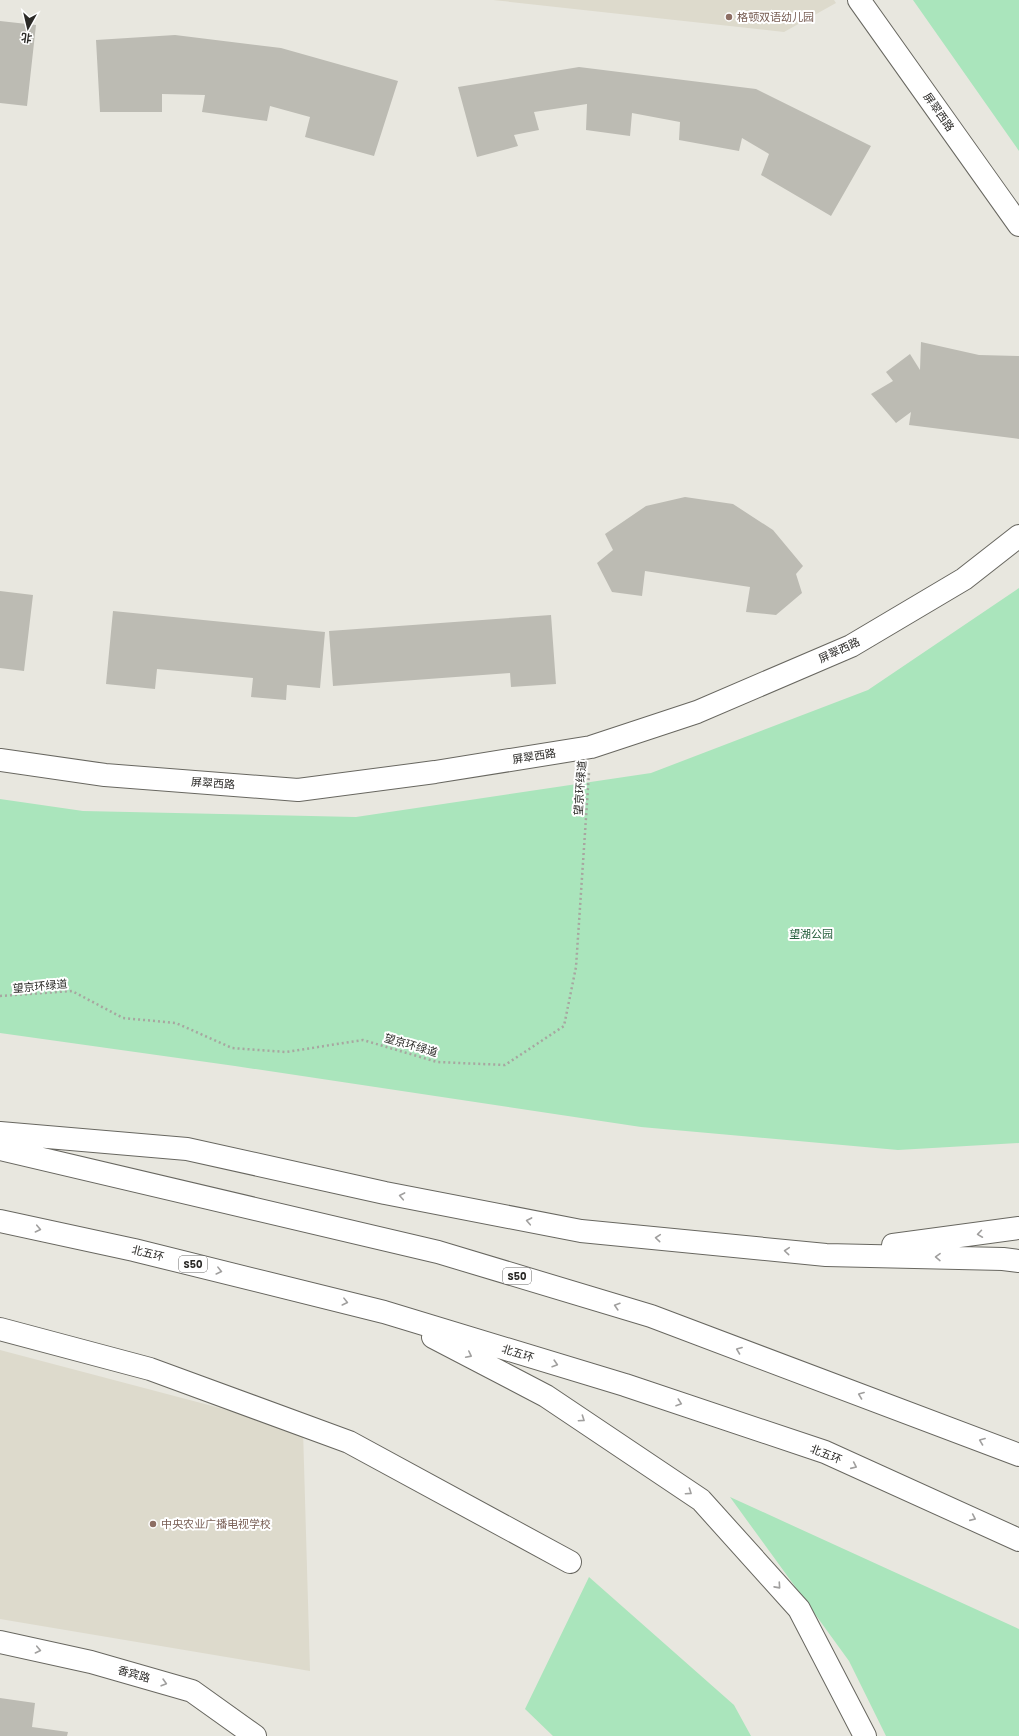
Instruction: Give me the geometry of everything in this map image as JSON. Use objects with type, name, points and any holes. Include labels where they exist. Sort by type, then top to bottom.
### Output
[{"type":"main road","name":"屏翠西路","points":[[859,0],[1019,225]]},
{"type":"main road","name":"屏翠西路","points":[[0,760],[105,776],[298,790],[435,772],[591,747],[697,712],[851,646],[964,579],[1019,536]]},
{"type":"main road","points":[[0,1133],[187,1150],[385,1192],[581,1231],[826,1254],[1003,1259],[1019,1261]]},
{"type":"main road","name":"S50","points":[[0,1150],[438,1252],[651,1316],[1019,1455]]},
{"type":"main road","name":"北五环","points":[[0,1221],[134,1250],[384,1312],[625,1385],[825,1452],[1000,1530],[1019,1540]]},
{"type":"main road","points":[[826,1254],[1019,1228]]},
{"type":"main road","points":[[384,1312],[546,1396],[701,1500],[799,1610],[865,1736]]},
{"type":"main road","points":[[0,1329],[150,1368],[349,1442],[570,1562]]},
{"type":"main road","name":"香宾路","points":[[0,1642],[91,1662],[192,1692],[255,1736]]},
{"type":"path","name":"望京环绿道","points":[[0,996],[72,991],[123,1018],[176,1023],[232,1048],[286,1052],[363,1040],[437,1062],[505,1065],[564,1026],[576,967],[591,747]]},
{"type":"shaded area","name":"格顿双语幼儿园","points":[[493,0],[834,0],[836,3],[784,32]]},
{"type":"shaded area","name":"中央农业广播电视学校","points":[[0,1350],[303,1430],[310,1671],[0,1619]]},
{"type":"green space","points":[[913,0],[1019,0],[1019,151]]},
{"type":"green space","name":"望湖公园","points":[[1019,588],[1019,1143],[898,1150],[641,1127],[235,1066],[0,1033],[0,799],[83,811],[356,817],[651,773],[868,690]]},
{"type":"green space","points":[[730,1497],[1019,1629],[1019,1736],[886,1736],[849,1661]]},
{"type":"green space","points":[[589,1577],[734,1705],[751,1736],[553,1736],[525,1709]]},
{"type":"building","points":[[0,21],[36,25],[27,106],[0,103]]},
{"type":"building","points":[[175,35],[281,48],[398,81],[374,156],[305,137],[310,117],[270,106],[267,121],[202,112],[205,95],[162,94],[162,112],[100,112],[96,40]]},
{"type":"building","points":[[579,67],[756,89],[871,146],[831,216],[761,175],[769,154],[742,138],[739,151],[679,140],[680,122],[632,113],[630,136],[586,130],[587,104],[534,112],[539,130],[514,135],[518,146],[477,157],[458,87]]},
{"type":"building","points":[[921,342],[979,355],[1019,356],[1019,439],[909,425],[911,412],[896,423],[871,394],[893,381],[886,372],[910,354],[920,370]]},
{"type":"building","points":[[685,497],[733,504],[773,530],[803,566],[796,574],[802,593],[776,615],[746,612],[750,587],[645,571],[642,596],[612,592],[597,563],[613,550],[605,534],[646,506]]},
{"type":"building","points":[[0,591],[33,595],[24,671],[0,668]]},
{"type":"building","points":[[113,611],[325,632],[320,688],[287,685],[286,700],[251,697],[253,678],[157,669],[155,689],[106,684]]},
{"type":"building","points":[[551,615],[556,684],[511,687],[510,673],[333,686],[329,631]]},
{"type":"building","points":[[0,1698],[35,1703],[32,1727],[68,1732],[67,1736],[0,1736]]},
{"type":"place","name":"格顿双语幼儿园","points":[[729,17]]},
{"type":"place","name":"中央农业广播电视学校","points":[[153,1524]]}]
